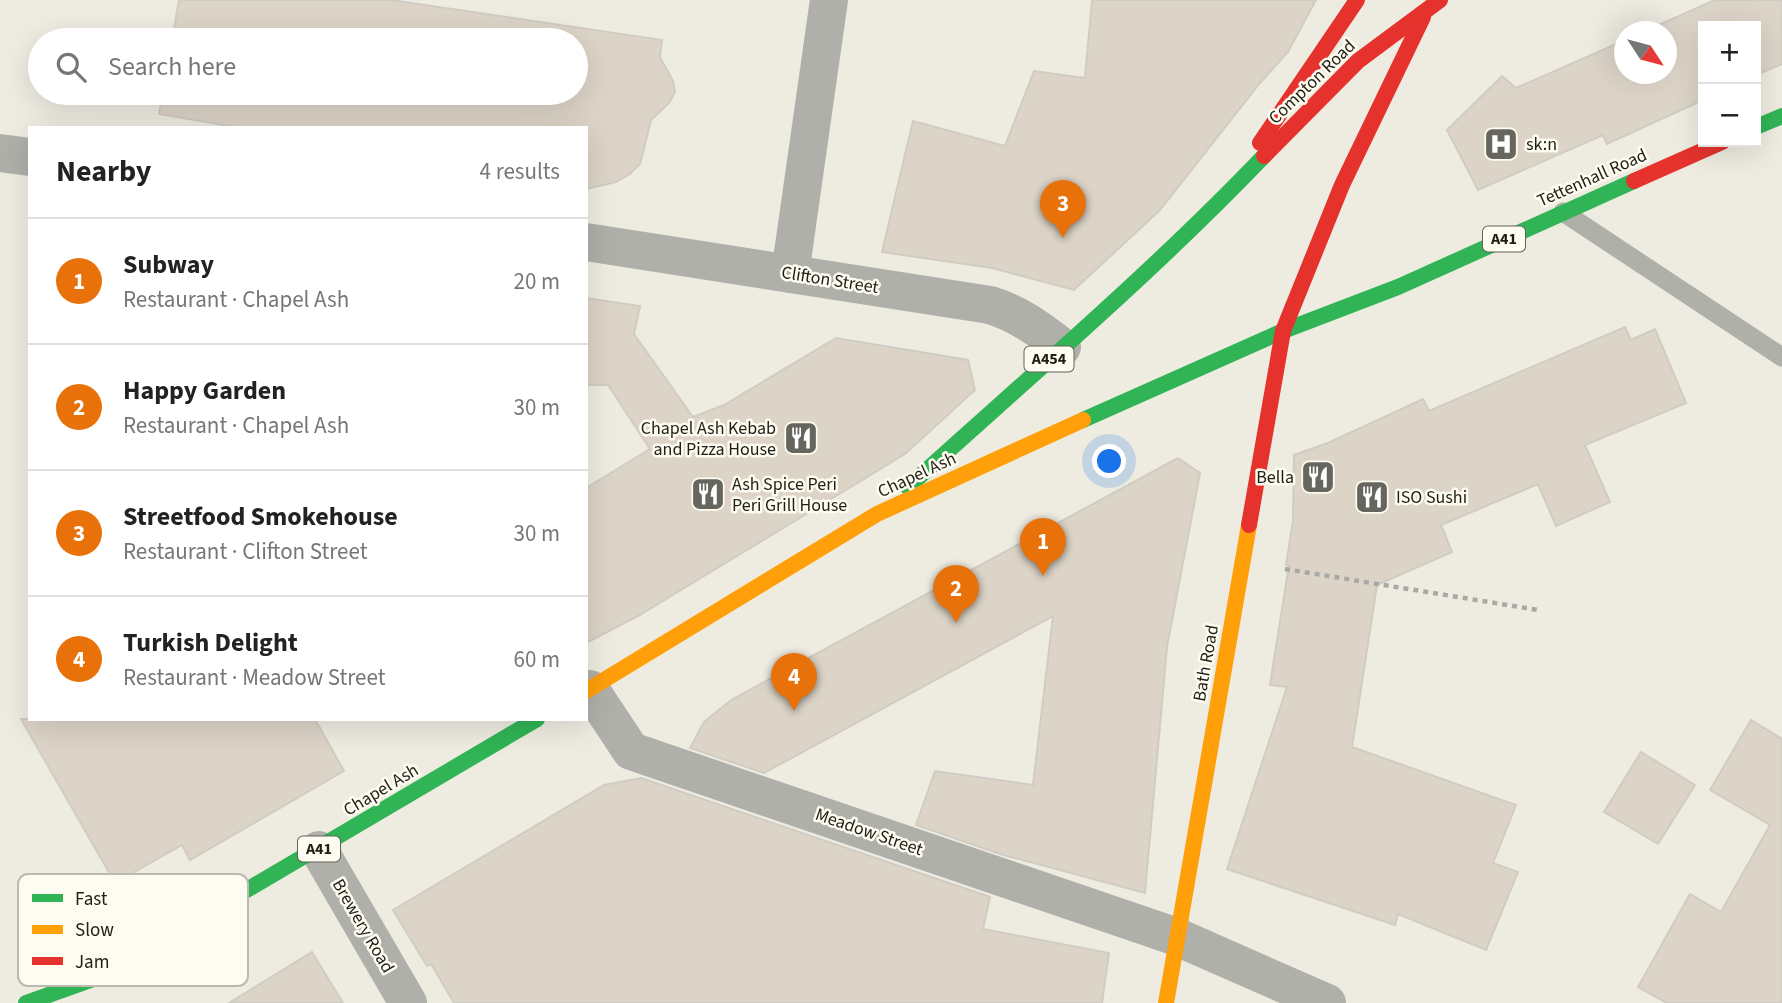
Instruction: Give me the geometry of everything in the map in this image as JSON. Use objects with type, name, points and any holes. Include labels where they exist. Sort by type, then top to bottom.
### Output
[{"type":"main road","points":[[1219,203],[1357,0]]},
{"type":"main road","name":"Compton Road","points":[[1219,203],[1358,61],[1427,6],[1440,0]]},
{"type":"main road","name":"Bath Road","points":[[1166,1003],[1283,331],[1342,184],[1427,6]]},
{"type":"main road","points":[[1761,125],[1782,116]]},
{"type":"main road","name":"Tettenhall Road","points":[[1283,331],[1398,287],[1711,147]]},
{"type":"main road","name":"A454","points":[[877,514],[1219,203]]},
{"type":"main road","name":"Chapel Ash","points":[[588,690],[877,514],[1283,331]]},
{"type":"main road","name":"Chapel Ash","points":[[248,891],[534,721]]},
{"type":"main road","name":"A41","points":[[26,1003],[74,986]]},
{"type":"main road","name":"A41","points":[[68,1003],[88,986]]},
{"type":"street","points":[[790,274],[828,0]]},
{"type":"street","points":[[0,153],[28,157]]},
{"type":"street","name":"Clifton Street","points":[[588,242],[990,305],[1014,313],[1032,323],[1062,347]]},
{"type":"street","name":"Meadow Street","points":[[588,690],[631,751],[1177,937],[1327,1003]]},
{"type":"street","name":"Brewery Road","points":[[318,850],[408,1003]]},
{"type":"lane","points":[[1563,212],[1782,357]]},
{"type":"path","points":[[1243,562],[1538,610]]},
{"type":"building","points":[[179,0],[391,0],[581,28],[174,28]]},
{"type":"building","points":[[1092,0],[1316,0],[1288,52],[1260,83],[1160,210],[1074,290],[992,268],[882,252],[913,121],[1005,146],[1034,71],[1085,78]]},
{"type":"building","points":[[1715,0],[1782,0],[1782,64],[1761,73],[1761,21],[1698,21],[1698,102],[1607,144],[1603,135],[1478,190],[1447,130],[1502,76],[1516,88],[1614,45],[1614,84],[1677,84],[1677,21],[1668,21]]},
{"type":"building","points":[[588,29],[662,40],[660,57],[673,81],[675,92],[669,103],[651,120],[640,164],[616,182],[588,189],[588,126],[229,126],[159,114],[161,105],[588,105]]},
{"type":"building","points":[[588,298],[640,306],[634,334],[693,417],[724,405],[836,338],[968,360],[975,390],[905,454],[640,615],[588,642],[588,487],[650,449],[608,385],[588,385]]},
{"type":"building","points":[[1625,327],[1631,340],[1655,329],[1686,403],[1585,445],[1610,502],[1556,526],[1538,484],[1441,525],[1452,552],[1377,585],[1352,747],[1516,805],[1493,863],[1518,872],[1486,950],[1398,914],[1395,925],[1227,869],[1287,687],[1270,685],[1289,565],[1286,565],[1293,521],[1294,455],[1328,443],[1423,399],[1429,411]]},
{"type":"building","points":[[1178,458],[1200,473],[1167,647],[1145,893],[1000,854],[916,825],[935,771],[1033,785],[1053,616],[764,773],[690,748],[704,722],[731,700]]},
{"type":"building","points":[[21,719],[316,721],[344,771],[190,860],[182,845],[131,874],[110,874]]},
{"type":"building","points":[[1751,720],[1782,739],[1782,1003],[1667,1003],[1638,987],[1690,894],[1721,912],[1770,825],[1710,790]]},
{"type":"building","points":[[1641,752],[1695,785],[1658,844],[1604,812]]},
{"type":"building","points":[[641,778],[990,897],[983,929],[1109,953],[1102,1003],[454,1003],[431,964],[427,966],[393,910],[604,785]]},
{"type":"building","points":[[312,952],[343,1003],[229,1003]]},
{"type":"traffic: fast","points":[[1761,125],[1782,116]]},
{"type":"traffic: fast","points":[[908,487],[1134,283],[1264,156]]},
{"type":"traffic: fast","points":[[1083,420],[1283,331],[1398,287],[1634,181]]},
{"type":"traffic: fast","points":[[248,889],[534,721]]},
{"type":"traffic: fast","points":[[26,1003],[74,986]]},
{"type":"traffic: slow","points":[[588,690],[877,514],[1083,420]]},
{"type":"traffic: slow","points":[[1166,1003],[1249,525]]},
{"type":"traffic: jam","points":[[1260,143],[1357,0]]},
{"type":"traffic: jam","points":[[1264,156],[1358,61],[1440,0]]},
{"type":"traffic: jam","points":[[1283,331],[1342,185],[1423,17]]},
{"type":"traffic: jam","points":[[1634,181],[1711,147]]},
{"type":"traffic: jam","points":[[1249,525],[1283,331]]},
{"type":"place","name":"sk:n","points":[[1501,144]]},
{"type":"place","name":"Streetfood Smokehouse","points":[[1063,238]]},
{"type":"place","name":"Chapel Ash Kebab and Pizza House","points":[[801,438]]},
{"type":"place","name":"Bella","points":[[1318,477]]},
{"type":"place","name":"Ash Spice Peri Peri Grill House","points":[[708,494]]},
{"type":"place","name":"ISO Sushi","points":[[1372,497]]},
{"type":"place","name":"Subway","points":[[1043,576]]},
{"type":"place","name":"Happy Garden","points":[[956,623]]},
{"type":"place","name":"Turkish Delight","points":[[794,711]]}]
